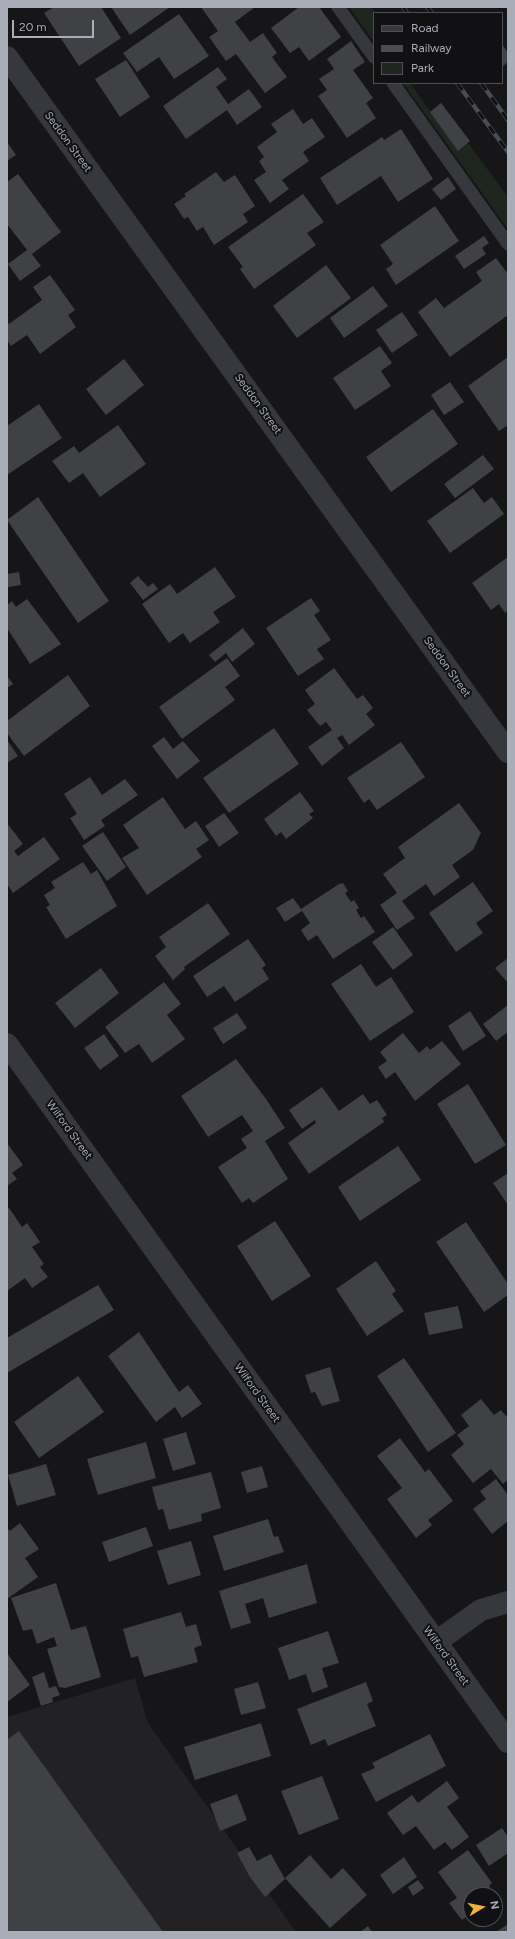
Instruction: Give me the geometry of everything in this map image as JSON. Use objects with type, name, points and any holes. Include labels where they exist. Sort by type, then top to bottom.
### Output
[{"type":"street","name":"Seddon Street","points":[[7,57],[508,752]]},
{"type":"street","name":"Wilford Street","points":[[7,1044],[508,1742]]},
{"type":"street","points":[[436,1642],[481,1610],[508,1602]]},
{"type":"lane","points":[[338,7],[373,55]]},
{"type":"lane","points":[[394,84],[508,244]]},
{"type":"shaded area","points":[[135,1678],[148,1723],[296,1932],[7,1932],[7,1717]]},
{"type":"green space","points":[[349,7],[371,7],[375,12],[373,12],[373,41]]},
{"type":"green space","points":[[404,84],[411,84],[458,150],[468,143],[508,197],[508,229]]},
{"type":"building","points":[[54,7],[101,7],[121,38],[79,66],[44,13]]},
{"type":"building","points":[[111,7],[170,7],[130,35]]},
{"type":"building","points":[[201,7],[255,7],[235,22],[250,42],[263,33],[277,53],[272,57],[287,77],[265,93],[236,54],[226,61],[209,37],[218,31]]},
{"type":"building","points":[[299,7],[319,7],[341,37],[309,61],[299,47],[290,53],[271,28]]},
{"type":"building","points":[[179,14],[209,56],[174,79],[159,57],[137,72],[123,53]]},
{"type":"building","points":[[351,41],[365,62],[353,70],[373,98],[366,103],[376,118],[347,138],[318,96],[327,90],[319,79],[334,69],[327,59]]},
{"type":"building","points":[[503,46],[508,53],[508,62],[503,66]]},
{"type":"building","points":[[126,60],[150,97],[120,117],[95,79]]},
{"type":"building","points":[[218,67],[227,79],[216,87],[228,104],[249,89],[262,107],[237,125],[227,110],[186,139],[163,106]]},
{"type":"building","points":[[441,103],[470,141],[458,151],[430,112]]},
{"type":"building","points":[[293,109],[303,124],[312,118],[325,137],[303,152],[309,161],[282,180],[289,189],[270,203],[254,180],[266,172],[259,161],[264,157],[257,147],[277,132],[271,124]]},
{"type":"building","points":[[401,129],[433,179],[398,202],[381,176],[337,205],[320,178],[382,137],[384,140]]},
{"type":"building","points":[[7,142],[16,155],[7,161]]},
{"type":"building","points":[[216,172],[224,182],[235,175],[255,206],[243,214],[248,222],[214,245],[203,227],[197,231],[188,217],[184,219],[174,204],[186,196],[184,194]]},
{"type":"building","points":[[18,174],[61,232],[32,254],[41,266],[20,281],[8,264],[27,250],[7,224],[7,182]]},
{"type":"building","points":[[448,177],[456,189],[441,200],[432,189]]},
{"type":"building","points":[[303,194],[324,222],[307,233],[316,245],[254,289],[240,269],[243,267],[228,247]]},
{"type":"building","points":[[435,206],[459,241],[396,285],[386,269],[393,264],[380,245]]},
{"type":"building","points":[[484,236],[489,243],[482,248],[486,254],[464,269],[455,256]]},
{"type":"building","points":[[496,258],[508,274],[508,315],[450,357],[418,312],[436,298],[444,308],[482,281],[476,272]]},
{"type":"building","points":[[326,265],[351,298],[297,338],[273,306]]},
{"type":"building","points":[[50,275],[75,310],[68,315],[76,327],[40,354],[27,335],[11,346],[7,340],[7,321],[9,324],[42,300],[33,287]]},
{"type":"building","points":[[373,286],[388,306],[344,338],[330,318]]},
{"type":"building","points":[[402,312],[418,335],[392,353],[376,330]]},
{"type":"building","points":[[380,346],[392,363],[381,371],[391,386],[355,410],[333,378]]},
{"type":"building","points":[[508,357],[508,425],[499,431],[468,386]]},
{"type":"building","points":[[124,359],[144,385],[106,415],[86,389]]},
{"type":"building","points":[[450,382],[464,402],[444,415],[431,395]]},
{"type":"building","points":[[39,404],[62,438],[7,475],[7,426]]},
{"type":"building","points":[[433,409],[458,444],[391,492],[366,457]]},
{"type":"building","points":[[118,425],[146,464],[100,497],[83,473],[69,483],[52,461],[74,446],[79,453]]},
{"type":"building","points":[[483,455],[494,469],[455,498],[444,484]]},
{"type":"building","points":[[473,488],[484,503],[492,497],[504,514],[450,553],[427,521]]},
{"type":"building","points":[[38,497],[109,601],[78,623],[7,520]]},
{"type":"building","points":[[508,557],[508,610],[505,613],[499,604],[491,610],[472,583]]},
{"type":"building","points":[[215,567],[236,597],[213,612],[220,622],[190,643],[183,633],[169,643],[142,604],[170,584],[177,594]]},
{"type":"building","points":[[19,572],[21,585],[8,587],[7,574]]},
{"type":"building","points":[[138,576],[148,587],[153,583],[158,589],[143,600],[130,583]]},
{"type":"building","points":[[311,598],[320,611],[314,615],[331,640],[317,649],[324,659],[298,676],[266,628]]},
{"type":"building","points":[[27,599],[61,644],[30,664],[7,628],[7,605],[12,601],[16,607]]},
{"type":"building","points":[[243,628],[255,644],[232,662],[226,653],[215,662],[209,655]]},
{"type":"building","points":[[227,658],[240,676],[225,687],[235,700],[182,739],[159,707]]},
{"type":"building","points":[[334,668],[357,699],[363,695],[373,708],[366,714],[375,725],[349,745],[342,735],[337,738],[344,748],[322,766],[308,747],[332,730],[326,722],[320,726],[307,710],[315,704],[305,690]]},
{"type":"building","points":[[68,675],[90,706],[24,756],[7,733],[7,721]]},
{"type":"building","points":[[7,676],[13,684],[7,688]]},
{"type":"building","points":[[274,728],[299,764],[229,813],[203,778]]},
{"type":"building","points":[[164,737],[173,749],[183,741],[200,761],[177,779],[152,746]]},
{"type":"building","points":[[7,740],[18,756],[7,763]]},
{"type":"building","points":[[401,742],[425,777],[377,810],[369,799],[364,803],[347,778]]},
{"type":"building","points":[[90,777],[102,795],[125,779],[138,795],[101,820],[105,826],[84,840],[70,818],[77,814],[64,794]]},
{"type":"building","points":[[300,792],[314,811],[309,814],[313,818],[286,839],[281,832],[276,836],[264,819]]},
{"type":"building","points":[[163,797],[185,829],[196,821],[209,840],[196,849],[202,857],[147,895],[122,858],[139,848],[123,825]]},
{"type":"building","points":[[459,803],[481,833],[473,850],[452,865],[460,877],[434,896],[426,884],[402,901],[415,918],[397,930],[380,905],[397,893],[383,874],[405,858],[398,847]]},
{"type":"building","points":[[224,813],[239,833],[219,847],[205,826]]},
{"type":"building","points":[[7,823],[23,844],[14,851],[18,856],[44,837],[60,859],[13,893],[7,884]]},
{"type":"building","points":[[103,832],[126,867],[107,881],[82,846]]},
{"type":"building","points":[[83,862],[91,874],[97,870],[117,906],[66,939],[46,907],[50,905],[44,895],[55,888],[51,882]]},
{"type":"building","points":[[473,882],[493,911],[476,923],[483,933],[456,952],[429,913]]},
{"type":"building","points":[[343,883],[348,891],[345,893],[351,902],[354,900],[359,908],[356,910],[361,918],[364,916],[375,932],[333,959],[317,935],[308,941],[301,930],[310,923],[302,911],[285,922],[276,908],[293,898],[301,909],[339,884]]},
{"type":"building","points":[[208,903],[230,934],[184,967],[185,969],[173,980],[155,956],[166,947],[159,937]]},
{"type":"building","points":[[393,927],[413,955],[393,970],[372,942]]},
{"type":"building","points":[[248,939],[266,965],[262,968],[269,979],[235,1002],[224,986],[207,997],[193,976]]},
{"type":"building","points":[[508,958],[508,983],[495,968]]},
{"type":"building","points":[[361,964],[376,987],[391,977],[414,1012],[370,1041],[331,984]]},
{"type":"building","points":[[101,968],[119,993],[75,1028],[55,1003]]},
{"type":"building","points":[[164,982],[181,1004],[167,1015],[185,1039],[152,1063],[139,1044],[125,1053],[105,1027]]},
{"type":"building","points":[[508,1005],[508,1032],[496,1041],[483,1024]]},
{"type":"building","points":[[470,1011],[486,1036],[463,1051],[448,1026]]},
{"type":"building","points":[[237,1013],[247,1028],[223,1044],[213,1028]]},
{"type":"building","points":[[403,1033],[419,1053],[427,1046],[430,1050],[442,1041],[461,1064],[415,1101],[395,1072],[386,1079],[378,1067],[387,1061],[380,1052]]},
{"type":"building","points":[[104,1034],[119,1056],[100,1070],[84,1048]]},
{"type":"building","points":[[236,1059],[266,1099],[285,1128],[265,1141],[288,1179],[253,1203],[249,1198],[242,1203],[218,1167],[247,1148],[241,1139],[253,1131],[242,1115],[208,1137],[181,1096]]},
{"type":"building","points":[[468,1084],[506,1145],[475,1164],[437,1104]]},
{"type":"building","points":[[322,1087],[339,1111],[363,1094],[370,1104],[377,1100],[387,1115],[382,1118],[384,1122],[309,1174],[288,1143],[316,1123],[315,1120],[302,1129],[289,1110]]},
{"type":"building","points":[[7,1143],[23,1165],[12,1173],[17,1179],[7,1186]]},
{"type":"building","points":[[398,1146],[421,1180],[360,1221],[338,1187]]},
{"type":"building","points":[[508,1173],[508,1205],[493,1183]]},
{"type":"building","points":[[9,1208],[22,1227],[27,1223],[40,1242],[32,1247],[44,1264],[40,1267],[48,1277],[32,1288],[25,1278],[7,1291],[7,1209]]},
{"type":"building","points":[[275,1221],[311,1276],[272,1301],[237,1246]]},
{"type":"building","points":[[466,1222],[508,1284],[508,1295],[484,1312],[436,1242]]},
{"type":"building","points":[[376,1261],[396,1291],[392,1294],[404,1311],[367,1336],[336,1289]]},
{"type":"building","points":[[98,1285],[114,1310],[7,1373],[7,1338]]},
{"type":"building","points":[[458,1306],[463,1328],[429,1335],[424,1313]]},
{"type":"building","points":[[139,1332],[179,1392],[188,1385],[202,1404],[182,1418],[175,1407],[156,1422],[108,1356]]},
{"type":"building","points":[[404,1358],[456,1433],[428,1452],[377,1376]]},
{"type":"building","points":[[330,1367],[340,1401],[322,1406],[315,1392],[311,1393],[305,1375]]},
{"type":"building","points":[[78,1376],[104,1412],[39,1458],[14,1422]]},
{"type":"building","points":[[481,1399],[494,1415],[501,1410],[508,1418],[508,1480],[503,1484],[491,1469],[473,1483],[451,1455],[464,1444],[457,1435],[469,1426],[461,1415]]},
{"type":"building","points":[[186,1432],[196,1464],[173,1471],[163,1439]]},
{"type":"building","points":[[400,1438],[425,1472],[429,1469],[453,1501],[428,1520],[432,1525],[416,1538],[387,1499],[402,1488],[377,1456]]},
{"type":"building","points":[[146,1442],[156,1478],[98,1495],[87,1459]]},
{"type":"building","points":[[46,1464],[56,1495],[17,1506],[8,1475]]},
{"type":"building","points":[[262,1466],[268,1487],[247,1493],[241,1472]]},
{"type":"building","points":[[211,1472],[221,1508],[201,1514],[202,1521],[169,1530],[163,1509],[158,1510],[152,1487]]},
{"type":"building","points":[[496,1479],[508,1495],[508,1521],[492,1534],[473,1509],[486,1499],[480,1491]]},
{"type":"building","points":[[268,1519],[274,1537],[278,1536],[284,1552],[224,1571],[213,1536]]},
{"type":"building","points":[[20,1523],[39,1549],[25,1558],[38,1577],[7,1599],[7,1528],[10,1531]]},
{"type":"building","points":[[146,1527],[153,1546],[109,1562],[102,1542]]},
{"type":"building","points":[[191,1541],[201,1575],[168,1585],[157,1551]]},
{"type":"building","points":[[307,1564],[317,1603],[269,1618],[263,1598],[245,1604],[251,1623],[231,1629],[219,1591]]},
{"type":"building","points":[[56,1583],[71,1630],[86,1626],[101,1677],[65,1688],[59,1687],[47,1649],[57,1646],[54,1637],[37,1644],[32,1629],[23,1631],[11,1598]]},
{"type":"building","points":[[181,1612],[186,1627],[196,1624],[202,1645],[194,1648],[198,1662],[144,1677],[138,1656],[131,1658],[123,1629]]},
{"type":"building","points":[[328,1631],[339,1663],[322,1668],[328,1687],[312,1693],[306,1674],[289,1680],[278,1648]]},
{"type":"building","points":[[7,1653],[30,1685],[7,1702]]},
{"type":"building","points":[[44,1672],[49,1688],[56,1686],[60,1695],[52,1698],[53,1702],[41,1706],[32,1677]]},
{"type":"building","points":[[258,1682],[266,1708],[241,1715],[234,1689]]},
{"type":"building","points":[[366,1682],[373,1701],[367,1704],[376,1726],[328,1746],[325,1739],[311,1745],[297,1709]]},
{"type":"building","points":[[261,1723],[271,1756],[195,1780],[184,1747]]},
{"type":"building","points":[[19,1731],[163,1932],[7,1932],[7,1740]]},
{"type":"building","points":[[430,1734],[446,1766],[376,1802],[361,1774],[375,1768],[372,1763]]},
{"type":"building","points":[[322,1776],[339,1819],[299,1835],[281,1791]]},
{"type":"building","points":[[447,1781],[459,1798],[447,1807],[469,1837],[452,1850],[445,1842],[434,1850],[416,1826],[403,1835],[387,1813],[412,1795],[418,1803]]},
{"type":"building","points":[[237,1794],[247,1820],[220,1831],[210,1804]]},
{"type":"building","points":[[502,1828],[508,1837],[508,1853],[489,1866],[476,1845]]},
{"type":"building","points":[[249,1847],[257,1861],[271,1854],[285,1879],[265,1897],[250,1877],[237,1853]]},
{"type":"building","points":[[468,1850],[492,1883],[490,1887],[463,1887],[462,1920],[449,1903],[457,1898],[438,1872]]},
{"type":"building","points":[[310,1855],[331,1879],[343,1868],[367,1895],[330,1928],[285,1878]]},
{"type":"building","points":[[404,1857],[417,1877],[393,1894],[380,1875]]},
{"type":"building","points":[[418,1880],[424,1888],[413,1896],[408,1887]]},
{"type":"building","points":[[508,1924],[508,1932],[496,1932]]},
{"type":"building","points":[[368,1926],[372,1932],[360,1932]]},
{"type":"railway","points":[[403,7],[406,12]]},
{"type":"railway","points":[[427,7],[431,12]]},
{"type":"railway","points":[[458,84],[508,152]]},
{"type":"railway","points":[[482,84],[508,120]]}]
